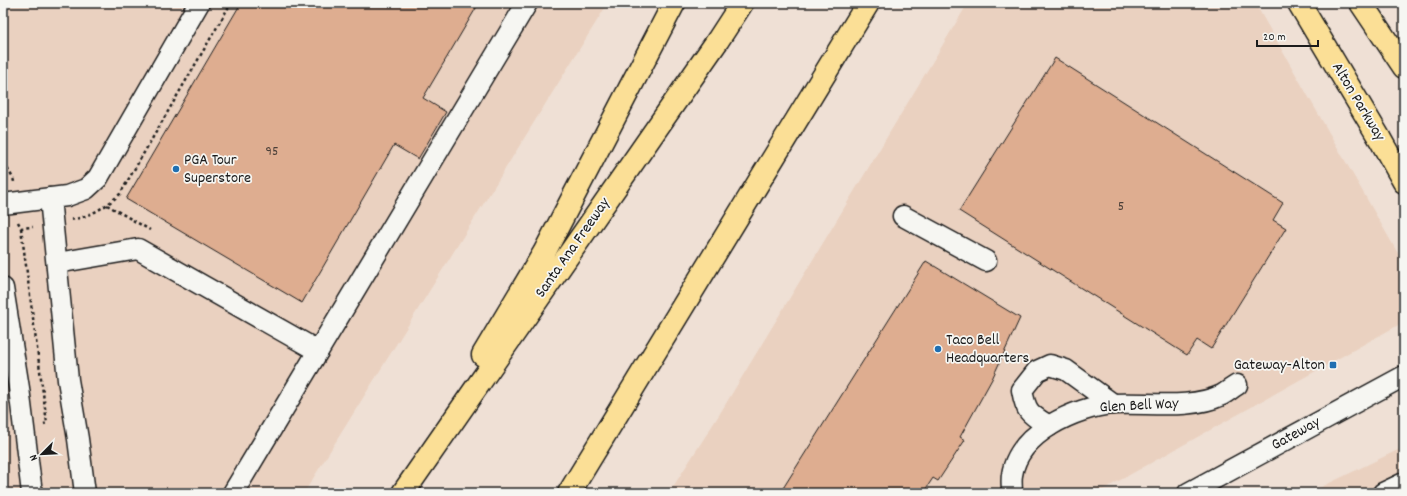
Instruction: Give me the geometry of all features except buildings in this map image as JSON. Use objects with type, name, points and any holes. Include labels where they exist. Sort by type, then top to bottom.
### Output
[{"type":"main road","points":[[402,493],[544,253],[674,3]]},
{"type":"main road","points":[[713,47],[739,3]]},
{"type":"main road","name":"Santa Ana Freeway","points":[[402,493],[713,47],[742,3]]},
{"type":"main road","points":[[569,493],[868,3]]},
{"type":"main road","name":"Alton Parkway","points":[[1299,3],[1404,182]]},
{"type":"main road","points":[[1361,3],[1404,67]]},
{"type":"street","points":[[3,204],[67,196],[86,189],[98,178],[200,3]]},
{"type":"street","points":[[233,493],[527,3]]},
{"type":"street","points":[[50,198],[68,380],[85,493]]},
{"type":"street","points":[[904,216],[986,261]]},
{"type":"street","points":[[57,263],[138,249],[318,352]]},
{"type":"street","points":[[3,288],[11,389],[32,493]]},
{"type":"street","points":[[1049,426],[1029,413],[1024,404],[1022,390],[1037,371],[1050,365],[1066,370],[1113,404]]},
{"type":"street","name":"Gateway","points":[[1188,493],[1404,376]]},
{"type":"street","name":"Glen Bell Way","points":[[1012,493],[1012,474],[1019,455],[1031,439],[1049,426],[1073,414],[1113,404],[1180,404],[1204,400],[1221,395],[1237,384]]},
{"type":"street","points":[[1383,493],[1404,483]]},
{"type":"shaded area","points":[[3,3],[608,3],[304,493],[3,493]]},
{"type":"shaded area","points":[[968,3],[1255,3],[1404,264],[1404,317],[1402,323],[1097,493],[669,493],[719,415]]},
{"type":"shaded area","points":[[1404,447],[1404,493],[1309,493]]},
{"type":"place","name":"PGA Tour Superstore","points":[[176,169]]},
{"type":"place","name":"Taco Bell Headquarters","points":[[938,349]]},
{"type":"place","name":"Gateway-Alton","points":[[1333,365]]}]
